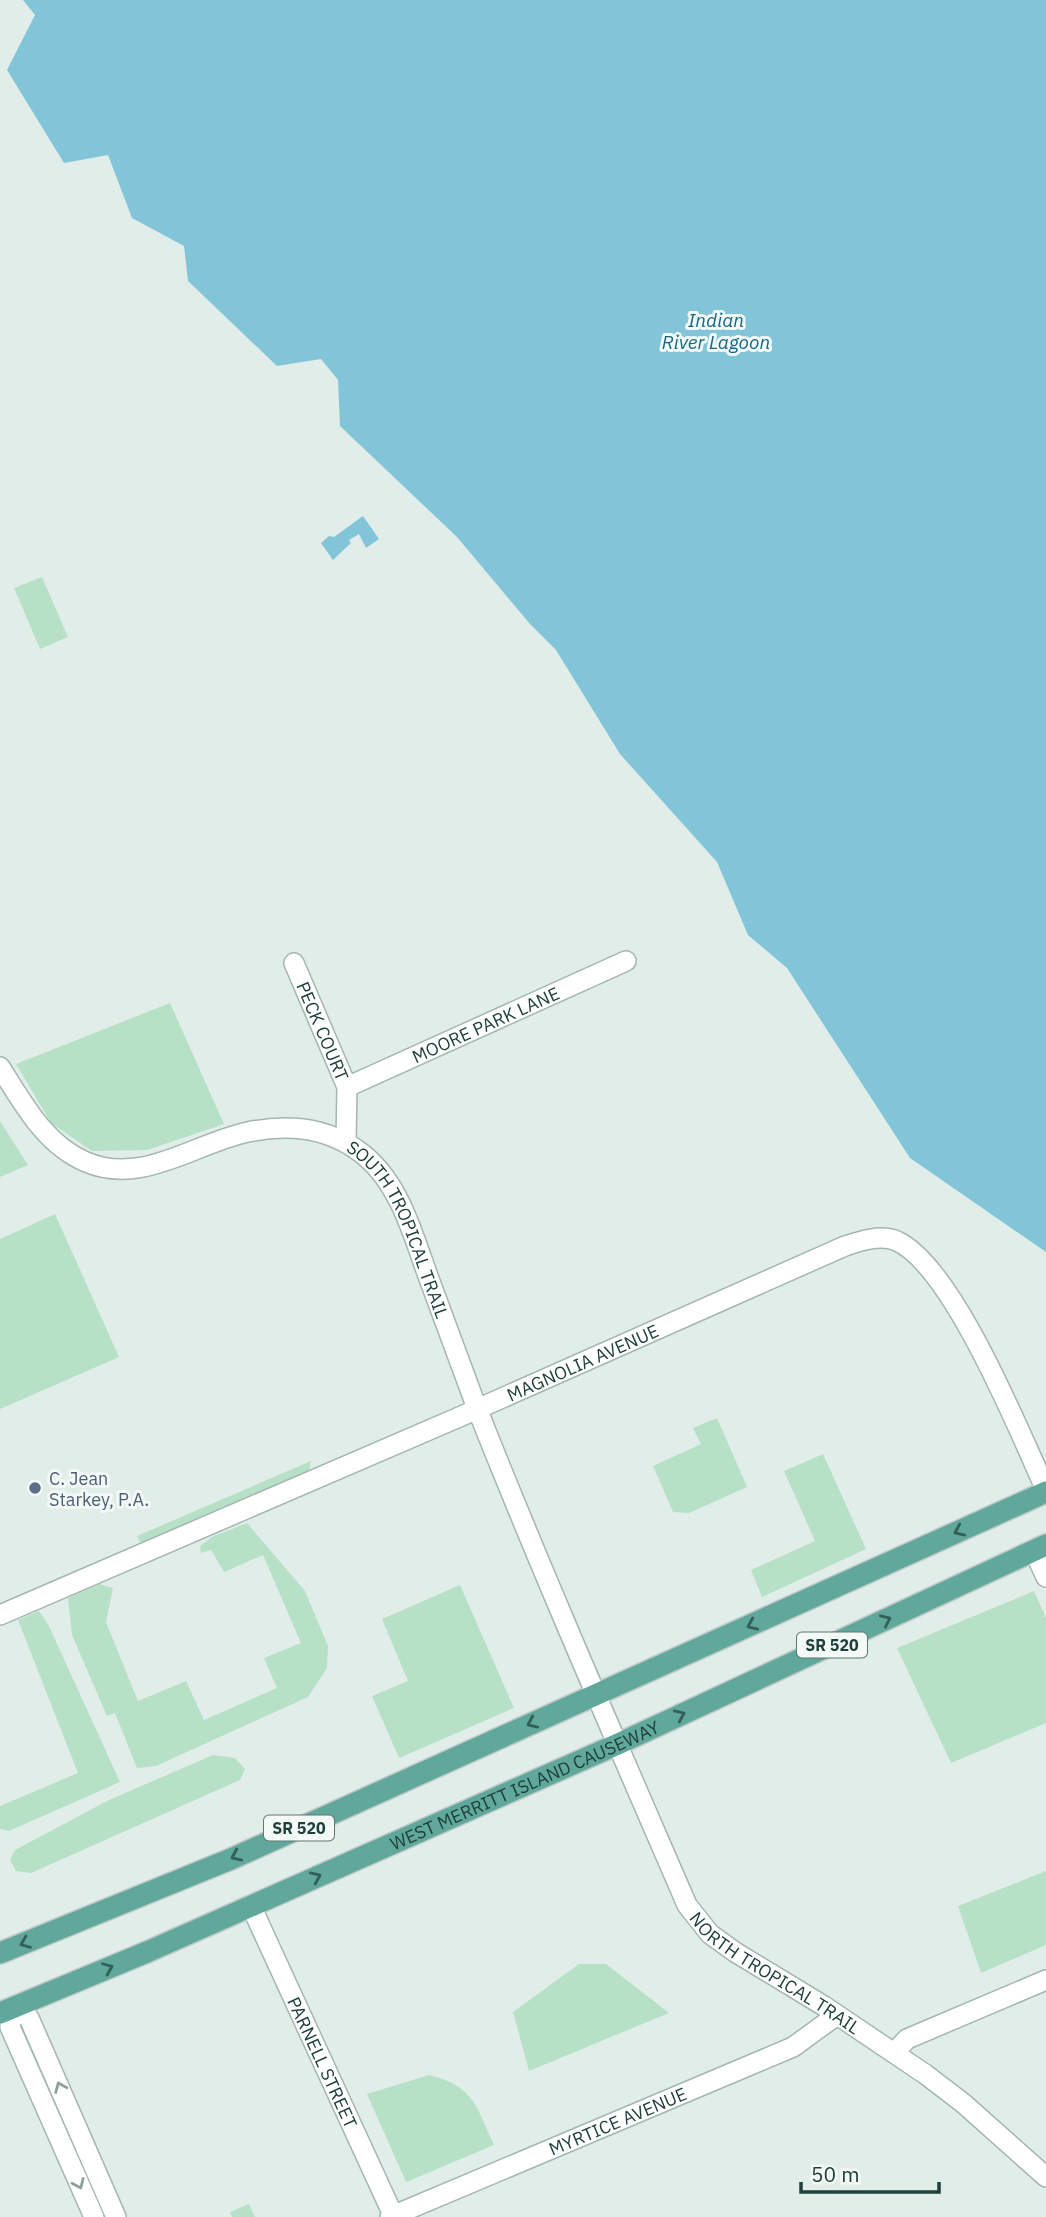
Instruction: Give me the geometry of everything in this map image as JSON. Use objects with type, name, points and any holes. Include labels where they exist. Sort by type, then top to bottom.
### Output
[{"type":"main road","name":"SR 520","points":[[0,1953],[231,1858],[1046,1491]]},
{"type":"main road","name":"WEST MERRITT ISLAND CAUSEWAY","points":[[7,2010],[618,1744],[1040,1548]]},
{"type":"street","name":"MOORE PARK LANE","points":[[347,1087],[626,961]]},
{"type":"street","name":"PECK COURT","points":[[294,963],[347,1087],[346,1142]]},
{"type":"street","name":"SOUTH TROPICAL TRAIL","points":[[0,1067],[35,1122],[63,1148],[87,1163],[120,1170],[162,1164],[245,1132],[282,1126],[317,1131],[346,1142],[367,1157],[387,1180],[406,1217],[477,1409],[595,1695]]},
{"type":"street","name":"MAGNOLIA AVENUE","points":[[0,1615],[868,1238],[896,1240],[925,1261],[948,1293],[999,1388],[1046,1491]]},
{"type":"street","points":[[1040,1548],[1046,1577]]},
{"type":"street","name":"NORTH TROPICAL TRAIL","points":[[595,1695],[687,1905],[710,1934],[894,2053],[963,2103],[1046,2178]]},
{"type":"street","name":"PARNELL STREET","points":[[251,1906],[393,2217]]},
{"type":"street","points":[[894,2053],[907,2039],[1046,1980]]},
{"type":"street","points":[[94,2217],[10,2027],[7,2010],[30,2018],[117,2217]]},
{"type":"street","name":"MYRTICE AVENUE","points":[[393,2217],[793,2047],[837,2015]]},
{"type":"street","points":[[59,2138],[79,2130]]},
{"type":"green space","points":[[42,577],[68,637],[40,649],[14,588]]},
{"type":"green space","points":[[170,1003],[224,1124],[147,1150],[92,1151],[51,1123],[16,1064]]},
{"type":"green space","points":[[0,1121],[28,1165],[0,1177]]},
{"type":"green space","points":[[55,1214],[119,1357],[0,1409],[0,1239]]},
{"type":"green space","points":[[717,1418],[747,1487],[689,1513],[673,1512],[653,1466],[701,1444],[693,1428]]},
{"type":"green space","points":[[823,1454],[866,1549],[762,1597],[751,1570],[815,1541],[784,1471]]},
{"type":"green space","points":[[311,1461],[309,1470],[150,1542],[140,1542],[137,1536]]},
{"type":"green space","points":[[247,1523],[305,1591],[328,1646],[327,1668],[308,1697],[156,1766],[137,1768],[115,1713],[107,1716],[72,1635],[68,1598],[100,1584],[113,1588],[106,1622],[138,1701],[186,1681],[204,1720],[277,1688],[264,1658],[301,1643],[263,1555],[224,1572],[211,1550],[201,1553],[200,1546],[212,1537]]},
{"type":"green space","points":[[460,1585],[514,1708],[399,1758],[372,1696],[408,1681],[382,1619]]},
{"type":"green space","points":[[1034,1591],[1046,1618],[1046,1723],[951,1763],[897,1648]]},
{"type":"green space","points":[[39,1611],[48,1624],[120,1782],[9,1831],[0,1829],[0,1806],[78,1773],[18,1620]]},
{"type":"green space","points":[[213,1755],[235,1758],[245,1769],[240,1780],[31,1873],[16,1871],[10,1860],[15,1850],[109,1800]]},
{"type":"green space","points":[[1046,1871],[1046,1945],[981,1973],[958,1906]]},
{"type":"green space","points":[[579,1964],[606,1964],[669,2013],[529,2071],[513,2012]]},
{"type":"green space","points":[[429,2075],[456,2085],[465,2092],[478,2109],[494,2145],[406,2182],[367,2094]]},
{"type":"green space","points":[[249,2204],[255,2217],[232,2217],[230,2212]]},
{"type":"water","name":"Indian River Lagoon","points":[[23,0],[1046,0],[1046,1252],[910,1158],[787,968],[748,935],[717,862],[620,754],[556,650],[530,624],[457,537],[340,426],[338,380],[321,359],[277,366],[188,281],[184,246],[132,218],[108,155],[64,163],[7,70],[35,15]]},
{"type":"water","points":[[363,516],[379,539],[366,548],[359,534],[349,540],[351,543],[333,560],[321,543]]},
{"type":"place","name":"C. Jean Starkey, P.A.","points":[[35,1488]]}]
